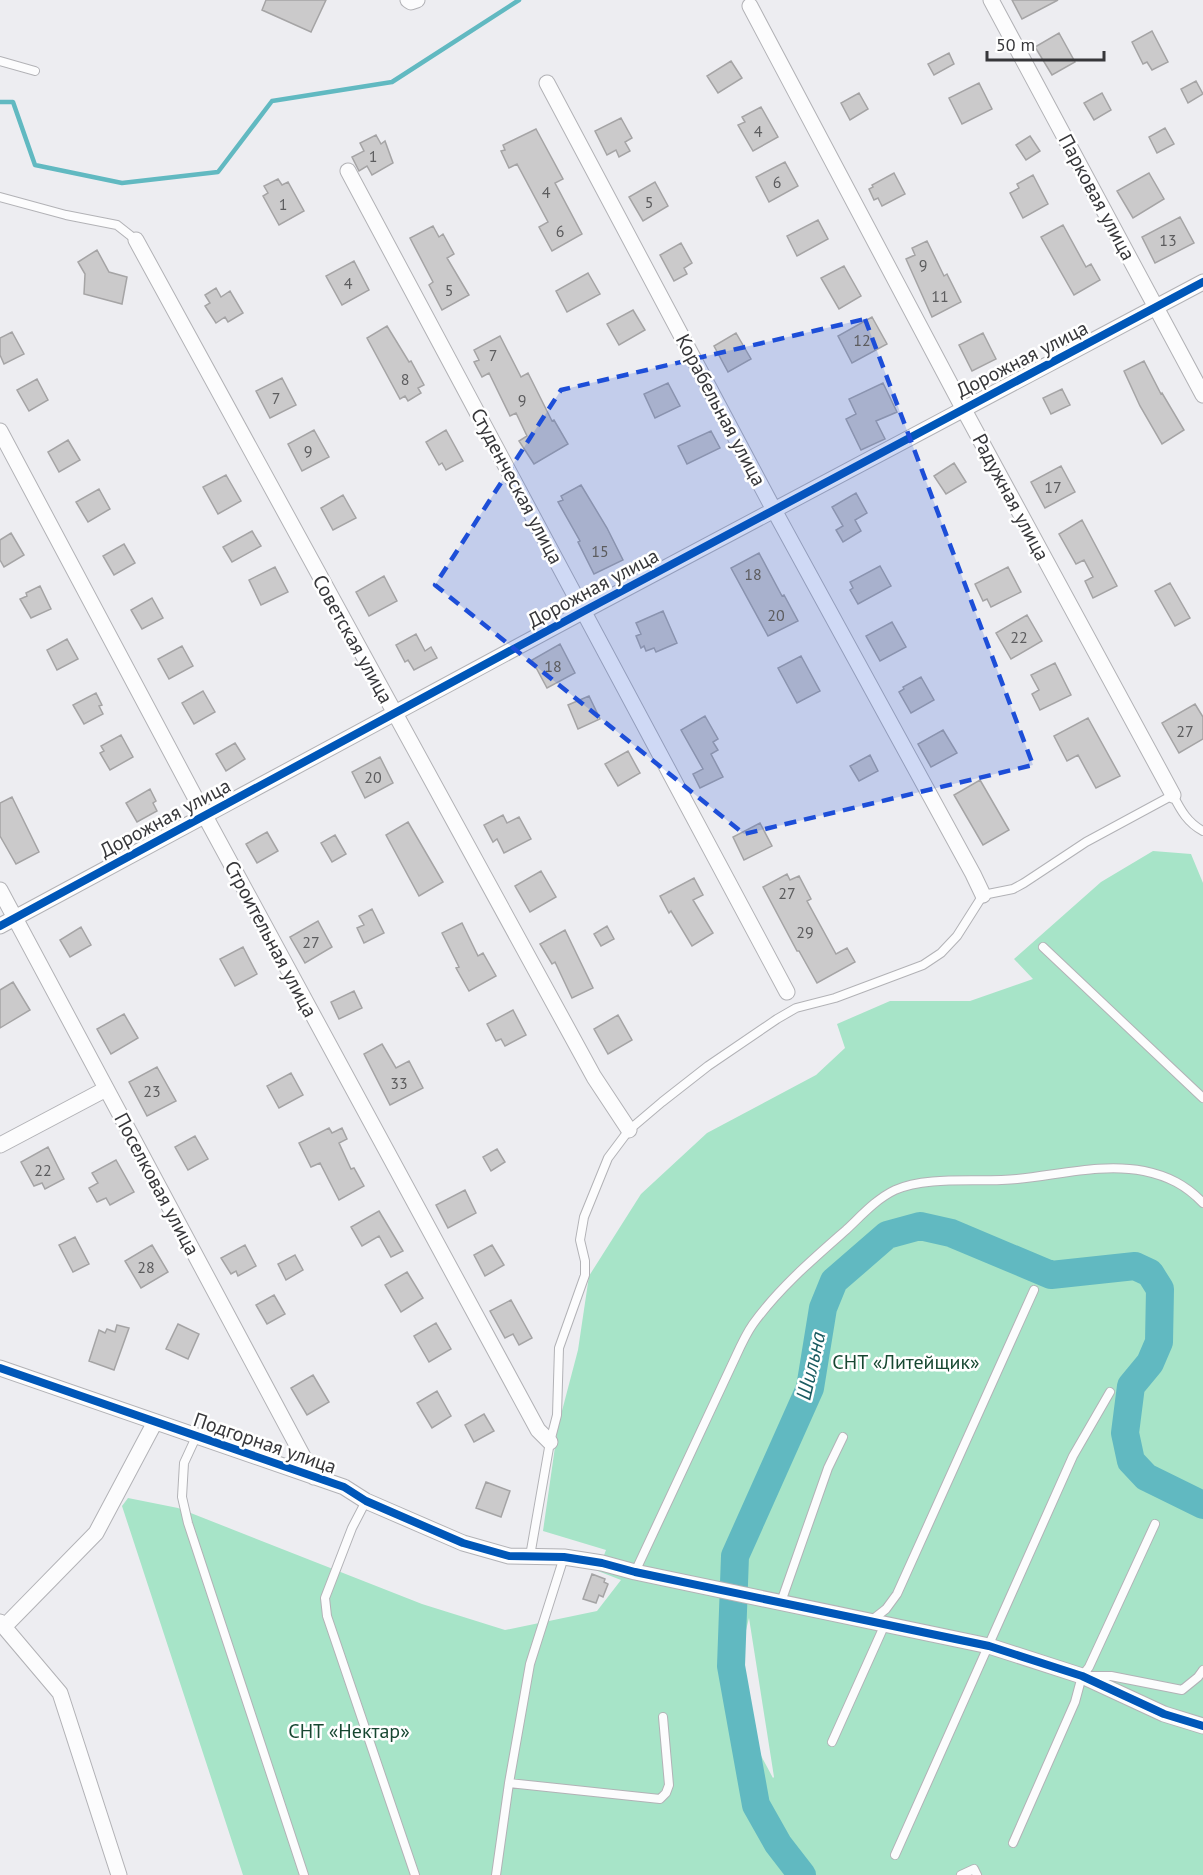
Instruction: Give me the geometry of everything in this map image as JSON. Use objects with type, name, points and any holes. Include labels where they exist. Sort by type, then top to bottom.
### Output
[{"type":"street","name":"Парковая улица","points":[[991,0],[1203,394]]},
{"type":"street","name":"Радужная улица","points":[[750,6],[963,408],[1173,795]]},
{"type":"street","name":"Корабельная улица","points":[[547,83],[774,510],[983,895]]},
{"type":"street","name":"Студенческая улица","points":[[348,171],[787,992]]},
{"type":"street","name":"Советская улица","points":[[136,240],[594,1077],[629,1130]]},
{"type":"street","name":"Дорожная улица","points":[[0,926],[584,610],[1203,282]]},
{"type":"street","name":"Строительная улица","points":[[0,431],[205,816],[538,1430],[550,1442]]},
{"type":"street","name":"Поселковая улица","points":[[0,890],[314,1477]]},
{"type":"street","points":[[0,1145],[106,1089]]},
{"type":"street","name":"Подгорная улица","points":[[0,1368],[344,1487],[366,1501],[463,1543],[509,1556],[564,1557],[602,1563],[635,1572],[989,1646],[1082,1676],[1164,1714],[1203,1726]]},
{"type":"street","points":[[119,1875],[60,1693],[2,1624],[96,1533],[155,1422]]},
{"type":"lane","points":[[0,61],[35,71]]},
{"type":"lane","points":[[0,197],[66,215],[117,225],[136,240]]},
{"type":"lane","points":[[530,1556],[557,1415],[559,1348],[585,1275],[585,1261],[580,1240],[584,1217],[608,1158],[629,1130],[708,1066],[777,1019],[796,1008],[835,998],[923,965],[941,953],[957,936],[983,895],[1013,889],[1024,884],[1086,842],[1173,795],[1191,825],[1203,831]]},
{"type":"lane","points":[[1043,947],[1203,1098]]},
{"type":"lane","points":[[635,1572],[752,1326],[768,1304],[803,1268],[879,1200],[895,1190],[916,1183],[1016,1179],[1091,1169],[1142,1171],[1164,1177],[1181,1183],[1203,1203]]},
{"type":"lane","points":[[832,1742],[878,1622],[897,1594],[1034,1290]]},
{"type":"lane","points":[[895,1855],[1073,1456],[1110,1392]]},
{"type":"lane","points":[[196,1437],[184,1463],[182,1497],[188,1523],[304,1875]]},
{"type":"lane","points":[[774,1601],[828,1468],[843,1437]]},
{"type":"lane","points":[[366,1501],[352,1528],[326,1598],[327,1616],[415,1875]]},
{"type":"lane","points":[[1013,1843],[1075,1702],[1082,1676],[1099,1646],[1155,1524]]},
{"type":"lane","points":[[496,1875],[508,1783],[530,1664],[564,1557]]},
{"type":"lane","points":[[1082,1676],[1111,1676],[1182,1690],[1203,1670]]},
{"type":"lane","points":[[508,1783],[660,1799],[666,1793],[669,1785],[663,1717]]},
{"type":"lane","points":[[961,1875],[974,1869],[977,1875]]},
{"type":"highlighted area","points":[[865,319],[1033,765],[744,834],[435,585],[561,390]]},
{"type":"green space","name":"СНТ «Литейщик»","points":[[1153,851],[1191,854],[1203,883],[1203,1875],[243,1875],[122,1506],[128,1498],[178,1508],[422,1604],[505,1630],[597,1611],[621,1580],[598,1571],[606,1550],[543,1531],[558,1426],[578,1350],[589,1276],[641,1194],[707,1133],[816,1075],[845,1048],[837,1024],[890,1001],[970,1001],[1033,979],[1014,959],[1101,882]],"holes":[[[749,1618],[774,1777],[757,1748],[737,1667]]]},
{"type":"building","points":[[266,0],[326,0],[311,32],[262,10]]},
{"type":"building","points":[[1012,0],[1058,0],[1022,19]]},
{"type":"building","points":[[1152,31],[1168,62],[1152,70],[1147,62],[1143,64],[1132,42]]},
{"type":"building","points":[[1059,33],[1075,62],[1052,75],[1035,47]]},
{"type":"building","points":[[949,53],[954,64],[934,75],[928,64]]},
{"type":"building","points":[[731,61],[742,78],[718,93],[707,76]]},
{"type":"building","points":[[1196,81],[1203,94],[1188,103],[1181,89]]},
{"type":"building","points":[[979,83],[992,109],[962,124],[949,98]]},
{"type":"building","points":[[859,93],[868,109],[850,120],[841,103]]},
{"type":"building","points":[[1102,93],[1111,110],[1094,120],[1084,103]]},
{"type":"building","points":[[761,107],[778,137],[753,151],[738,125],[745,122],[742,117]]},
{"type":"building","points":[[621,118],[632,138],[625,142],[630,151],[619,157],[616,150],[607,155],[595,131]]},
{"type":"building","points":[[1165,128],[1174,144],[1157,153],[1149,137]]},
{"type":"building","points":[[536,129],[563,179],[555,183],[582,234],[552,251],[539,227],[548,222],[517,164],[509,168],[501,151],[505,150],[503,145]]},
{"type":"building","points":[[376,135],[381,144],[385,141],[393,163],[372,175],[367,166],[359,171],[352,157],[364,151],[360,143]]},
{"type":"building","points":[[1030,136],[1040,151],[1026,160],[1016,145]]},
{"type":"building","points":[[785,162],[798,186],[769,202],[756,177]]},
{"type":"building","points":[[894,173],[905,194],[882,206],[878,198],[874,200],[869,189]]},
{"type":"building","points":[[1149,173],[1164,199],[1133,218],[1117,191]]},
{"type":"building","points":[[1033,175],[1048,204],[1023,218],[1010,193],[1019,188],[1017,184]]},
{"type":"building","points":[[278,179],[282,185],[288,182],[304,211],[279,225],[263,196],[268,193],[264,186]]},
{"type":"building","points":[[655,182],[668,206],[643,221],[629,197]]},
{"type":"building","points":[[1180,217],[1194,243],[1155,263],[1142,237]]},
{"type":"building","points":[[818,220],[828,239],[797,256],[787,236]]},
{"type":"building","points":[[1063,225],[1086,267],[1091,264],[1100,280],[1074,295],[1041,237]]},
{"type":"building","points":[[433,226],[439,237],[443,234],[454,254],[447,258],[469,295],[442,310],[429,285],[433,282],[410,238]]},
{"type":"building","points":[[927,241],[944,276],[947,274],[961,302],[932,317],[906,259],[915,255],[912,248]]},
{"type":"building","points":[[681,243],[692,263],[684,268],[687,274],[674,281],[660,255]]},
{"type":"building","points":[[97,250],[109,272],[127,277],[122,304],[84,294],[85,274],[78,262]]},
{"type":"building","points":[[354,261],[369,290],[342,305],[326,276]]},
{"type":"building","points":[[844,266],[861,296],[839,309],[821,278]]},
{"type":"building","points":[[588,273],[600,294],[567,312],[556,291]]},
{"type":"building","points":[[216,288],[221,297],[230,291],[243,313],[228,322],[225,317],[216,323],[205,306],[210,303],[205,295]]},
{"type":"building","points":[[633,310],[645,330],[619,345],[607,324]]},
{"type":"building","points":[[872,317],[887,344],[852,363],[838,336]]},
{"type":"building","points":[[387,326],[424,385],[418,388],[421,393],[408,401],[405,396],[400,399],[367,338]]},
{"type":"building","points":[[12,332],[24,354],[4,364],[0,355],[0,338]]},
{"type":"building","points":[[736,333],[751,359],[728,372],[714,346]]},
{"type":"building","points":[[983,333],[996,359],[972,371],[959,345]]},
{"type":"building","points":[[500,336],[521,377],[528,373],[552,421],[554,420],[568,444],[534,464],[519,441],[527,436],[516,413],[510,416],[489,373],[482,377],[474,362],[479,360],[474,350]]},
{"type":"building","points":[[1144,361],[1161,394],[1184,430],[1162,444],[1140,406],[1124,371]]},
{"type":"building","points":[[282,378],[296,405],[270,418],[256,391]]},
{"type":"building","points":[[37,379],[48,400],[29,411],[17,390]]},
{"type":"building","points":[[668,383],[680,406],[655,418],[644,394]]},
{"type":"building","points":[[883,383],[897,412],[876,421],[885,439],[861,450],[846,419],[856,414],[849,399]]},
{"type":"building","points":[[1062,389],[1070,405],[1051,414],[1043,398]]},
{"type":"building","points":[[314,430],[329,457],[302,471],[288,444]]},
{"type":"building","points":[[446,430],[463,461],[446,470],[442,463],[439,465],[426,442]]},
{"type":"building","points":[[711,431],[720,448],[687,464],[678,446]]},
{"type":"building","points":[[68,440],[80,460],[59,472],[48,452]]},
{"type":"building","points":[[954,463],[966,482],[946,494],[934,476]]},
{"type":"building","points":[[1061,466],[1075,492],[1045,508],[1031,482]]},
{"type":"building","points":[[226,475],[241,501],[218,514],[203,487]]},
{"type":"building","points":[[581,485],[623,560],[594,574],[578,542],[580,541],[558,502],[563,500],[561,496]]},
{"type":"building","points":[[99,489],[110,509],[88,522],[76,502]]},
{"type":"building","points":[[856,493],[867,513],[855,520],[861,531],[843,542],[836,530],[843,526],[832,507]]},
{"type":"building","points":[[343,495],[356,518],[333,530],[321,508]]},
{"type":"building","points":[[1082,520],[1117,586],[1093,598],[1085,581],[1093,577],[1084,560],[1076,564],[1059,534]]},
{"type":"building","points":[[252,531],[261,546],[232,562],[223,547]]},
{"type":"building","points":[[11,533],[24,555],[4,567],[0,560],[0,540]]},
{"type":"building","points":[[124,544],[135,563],[114,575],[103,556]]},
{"type":"building","points":[[759,553],[798,621],[768,636],[731,568]]},
{"type":"building","points":[[880,566],[891,586],[858,604],[850,590],[853,588],[850,582]]},
{"type":"building","points":[[275,567],[288,592],[261,605],[249,580]]},
{"type":"building","points":[[1008,567],[1021,592],[991,607],[987,599],[983,601],[975,584]]},
{"type":"building","points":[[384,576],[397,601],[369,616],[356,592]]},
{"type":"building","points":[[1170,583],[1190,618],[1175,626],[1155,591]]},
{"type":"building","points":[[40,586],[51,609],[31,618],[20,599]]},
{"type":"building","points":[[152,598],[163,618],[142,629],[131,610]]},
{"type":"building","points":[[663,611],[677,643],[656,652],[654,648],[646,651],[644,646],[641,648],[636,636],[641,634],[636,623]]},
{"type":"building","points":[[1027,615],[1042,641],[1011,659],[996,633]]},
{"type":"building","points":[[892,622],[906,647],[880,661],[866,636]]},
{"type":"building","points":[[416,634],[425,651],[431,647],[437,658],[414,670],[408,660],[405,662],[396,645]]},
{"type":"building","points":[[67,639],[78,659],[57,670],[47,650]]},
{"type":"building","points":[[560,644],[575,673],[547,688],[532,660]]},
{"type":"building","points":[[182,646],[193,666],[169,679],[158,659]]},
{"type":"building","points":[[801,656],[820,691],[797,703],[778,668]]},
{"type":"building","points":[[1055,663],[1071,695],[1040,710],[1032,694],[1039,690],[1031,675]]},
{"type":"building","points":[[921,677],[934,700],[911,713],[899,692],[904,689],[903,687]]},
{"type":"building","points":[[203,691],[215,712],[194,724],[182,703]]},
{"type":"building","points":[[96,693],[102,705],[99,706],[103,714],[84,724],[73,705]]},
{"type":"building","points":[[589,696],[600,719],[578,729],[568,705]]},
{"type":"building","points":[[1195,704],[1203,717],[1203,739],[1179,753],[1162,723]]},
{"type":"building","points":[[705,716],[718,739],[713,742],[718,750],[711,754],[723,777],[700,788],[693,774],[703,769],[681,730]]},
{"type":"building","points":[[1088,718],[1120,776],[1096,788],[1078,755],[1067,761],[1054,736]]},
{"type":"building","points":[[943,730],[957,753],[931,767],[918,744]]},
{"type":"building","points":[[121,735],[133,757],[110,770],[100,753],[104,751],[101,746]]},
{"type":"building","points":[[235,743],[245,759],[226,771],[216,754]]},
{"type":"building","points":[[628,751],[640,773],[618,786],[605,764]]},
{"type":"building","points":[[870,755],[878,771],[859,781],[850,766]]},
{"type":"building","points":[[380,757],[393,783],[365,798],[352,772]]},
{"type":"building","points":[[980,780],[1009,830],[983,845],[954,795]]},
{"type":"building","points":[[150,789],[156,801],[153,803],[157,811],[137,822],[126,803]]},
{"type":"building","points":[[12,797],[39,852],[16,864],[0,836],[0,803]]},
{"type":"building","points":[[503,815],[507,823],[519,817],[531,839],[504,853],[497,839],[493,842],[484,825]]},
{"type":"building","points":[[408,822],[443,882],[419,896],[386,835]]},
{"type":"building","points":[[760,823],[772,846],[744,860],[733,837]]},
{"type":"building","points":[[267,832],[278,851],[257,863],[246,844]]},
{"type":"building","points":[[335,835],[346,854],[332,862],[321,843]]},
{"type":"building","points":[[541,871],[556,897],[530,912],[515,886]]},
{"type":"building","points":[[787,874],[790,880],[799,876],[811,899],[807,901],[836,954],[847,948],[855,962],[817,983],[763,887]]},
{"type":"building","points":[[694,878],[703,895],[693,900],[713,933],[692,946],[660,896]]},
{"type":"building","points":[[372,909],[384,933],[364,943],[357,928],[364,925],[359,916]]},
{"type":"building","points":[[318,921],[332,947],[305,963],[290,937]]},
{"type":"building","points":[[462,923],[478,956],[483,953],[496,976],[469,991],[456,968],[459,967],[442,933]]},
{"type":"building","points":[[607,926],[614,939],[601,946],[594,934]]},
{"type":"building","points":[[81,927],[91,945],[70,957],[60,940]]},
{"type":"building","points":[[565,930],[593,988],[572,998],[555,962],[552,964],[540,944]]},
{"type":"building","points":[[243,947],[257,974],[235,986],[220,959]]},
{"type":"building","points":[[13,982],[30,1010],[0,1028],[0,990]]},
{"type":"building","points":[[354,991],[362,1008],[339,1019],[331,1002]]},
{"type":"building","points":[[513,1010],[526,1035],[505,1046],[501,1039],[496,1041],[487,1024]]},
{"type":"building","points":[[124,1014],[138,1038],[111,1054],[97,1029]]},
{"type":"building","points":[[618,1015],[632,1040],[608,1054],[594,1029]]},
{"type":"building","points":[[382,1044],[396,1068],[409,1061],[423,1088],[390,1105],[364,1054]]},
{"type":"building","points":[[157,1067],[176,1101],[147,1116],[129,1082]]},
{"type":"building","points":[[291,1073],[303,1095],[279,1108],[267,1086]]},
{"type":"building","points":[[329,1128],[332,1133],[342,1128],[347,1139],[339,1143],[351,1169],[354,1168],[364,1186],[339,1200],[320,1163],[311,1167],[299,1143]]},
{"type":"building","points":[[195,1136],[208,1159],[188,1170],[175,1147]]},
{"type":"building","points":[[48,1147],[64,1179],[45,1189],[42,1183],[34,1186],[21,1162]]},
{"type":"building","points":[[497,1149],[505,1162],[491,1171],[483,1157]]},
{"type":"building","points":[[116,1160],[134,1192],[110,1205],[106,1198],[97,1202],[89,1188],[98,1183],[92,1173]]},
{"type":"building","points":[[465,1190],[476,1213],[448,1228],[436,1205]]},
{"type":"building","points":[[379,1211],[403,1251],[391,1257],[379,1236],[362,1246],[351,1227]]},
{"type":"building","points":[[75,1237],[89,1264],[73,1272],[59,1245]]},
{"type":"building","points":[[152,1245],[168,1272],[141,1288],[125,1261]]},
{"type":"building","points":[[245,1245],[256,1266],[238,1276],[236,1271],[231,1274],[221,1258]]},
{"type":"building","points":[[492,1245],[504,1265],[485,1276],[474,1255]]},
{"type":"building","points":[[295,1255],[303,1270],[286,1280],[278,1264]]},
{"type":"building","points":[[407,1272],[423,1298],[401,1312],[385,1285]]},
{"type":"building","points":[[274,1295],[285,1314],[267,1324],[256,1305]]},
{"type":"building","points":[[511,1300],[532,1338],[519,1345],[513,1334],[505,1338],[490,1311]]},
{"type":"building","points":[[436,1323],[451,1349],[429,1362],[414,1336]]},
{"type":"building","points":[[178,1324],[199,1334],[188,1359],[166,1349]]},
{"type":"building","points":[[117,1325],[129,1328],[114,1370],[89,1361],[99,1330],[105,1333],[107,1329],[115,1332]]},
{"type":"building","points":[[313,1375],[329,1402],[307,1415],[291,1388]]},
{"type":"building","points":[[437,1391],[451,1416],[432,1428],[417,1403]]},
{"type":"building","points":[[484,1414],[494,1431],[474,1442],[465,1425]]},
{"type":"building","points":[[486,1482],[510,1491],[501,1517],[476,1508]]},
{"type":"building","points":[[592,1574],[605,1579],[604,1582],[608,1584],[603,1597],[599,1595],[596,1603],[583,1599]]},
{"type":"waterway","points":[[0,102],[13,102],[35,165],[122,183],[218,172],[272,101],[392,82],[519,0]]},
{"type":"waterway","name":"Шильна","points":[[802,1875],[778,1844],[756,1805],[731,1666],[735,1556],[810,1388],[823,1308],[834,1281],[887,1235],[920,1226],[951,1233],[1051,1275],[1135,1266],[1150,1273],[1160,1289],[1159,1342],[1150,1363],[1131,1386],[1125,1433],[1131,1461],[1146,1477],[1203,1505]]},
{"type":"cycle path","points":[[0,926],[584,611],[1203,282]]},
{"type":"cycle path","points":[[0,1368],[344,1487],[366,1501],[463,1543],[509,1556],[564,1557],[602,1563],[635,1572],[989,1646],[1082,1676],[1164,1714],[1203,1726]]},
{"type":"park label","name":"СНТ «Нектар»","points":[[349,1731]]}]
